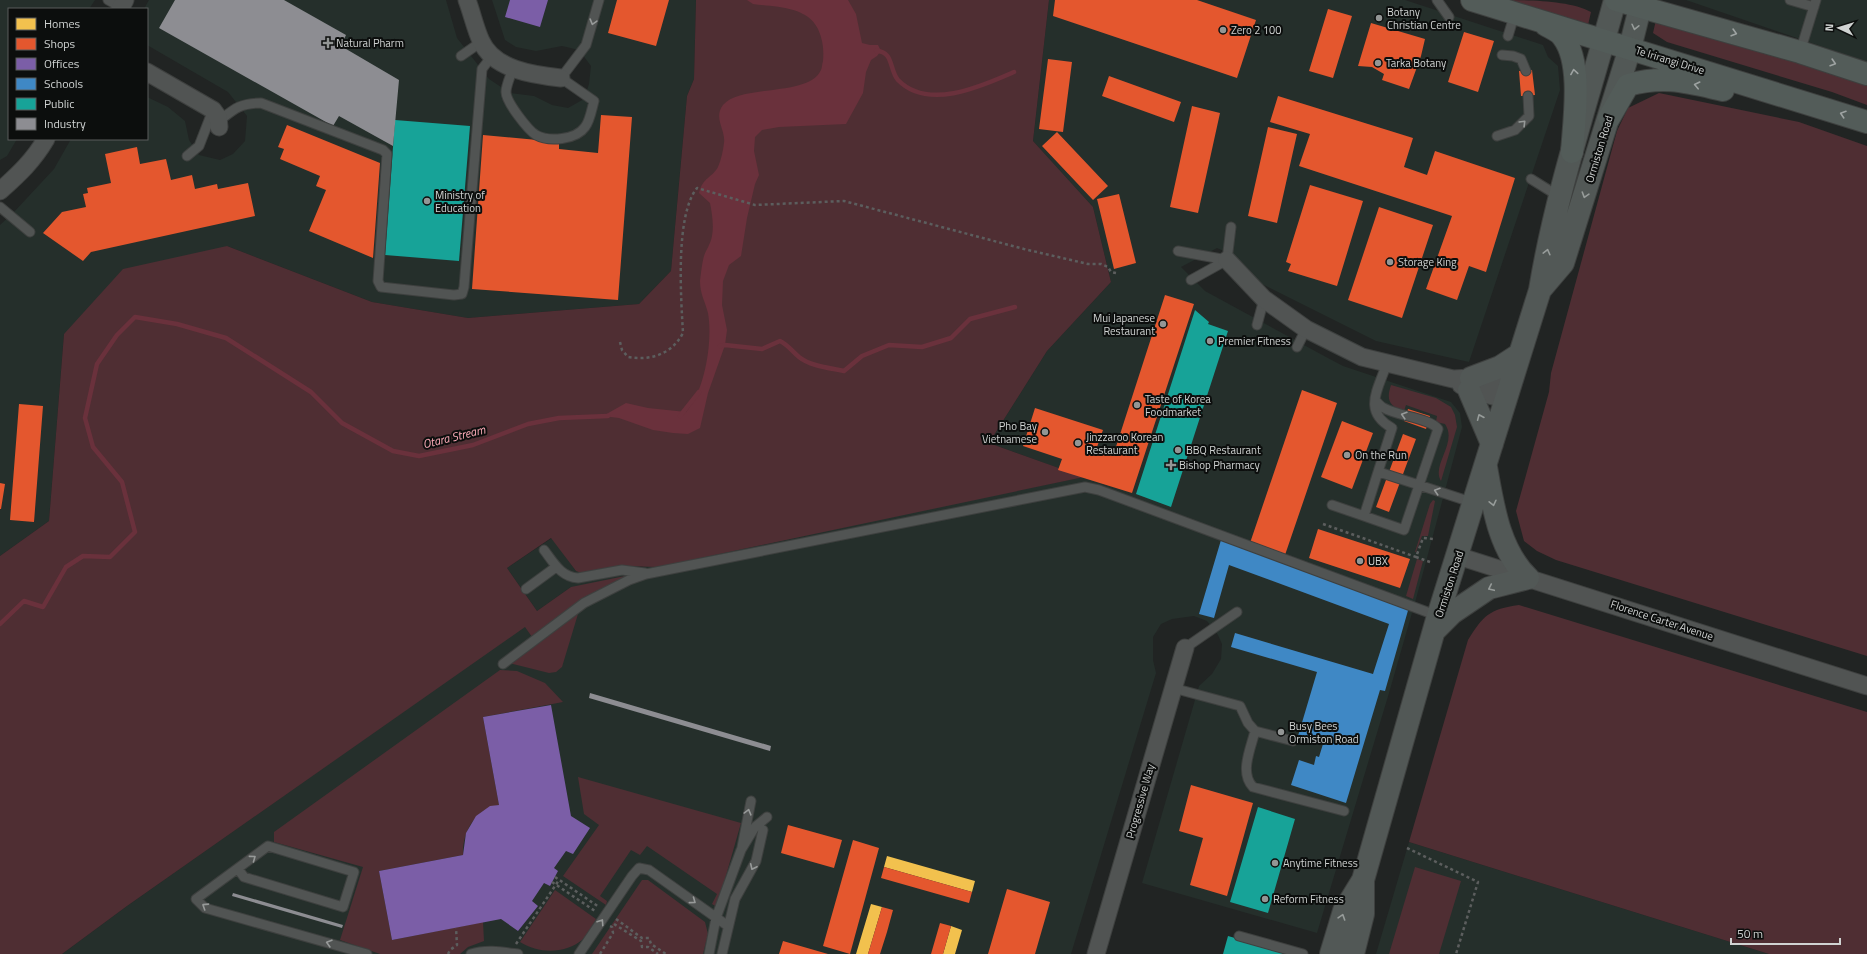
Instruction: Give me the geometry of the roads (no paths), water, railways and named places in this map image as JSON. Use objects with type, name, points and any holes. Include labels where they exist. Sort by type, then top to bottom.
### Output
[{"type":"main road","name":"Te Irirangi Drive","points":[[1472,0],[1867,122]]},
{"type":"main road","points":[[1615,0],[1641,3],[1697,22],[1800,52],[1867,74]]},
{"type":"main road","name":"Ormiston Road","points":[[1331,954],[1344,911],[1363,880],[1436,624],[1540,290],[1545,258],[1560,197],[1615,0]]},
{"type":"main road","points":[[1672,0],[1677,9],[1697,22]]},
{"type":"main road","name":"Ormiston Road","points":[[1540,290],[1563,263],[1630,48],[1641,3]]},
{"type":"main road","points":[[1541,22],[1563,37],[1571,56],[1576,86],[1572,152]]},
{"type":"main road","points":[[1609,118],[1628,85],[1657,79],[1673,79],[1731,92],[1819,106]]},
{"type":"main road","points":[[1492,444],[1464,382],[1500,367],[1520,354]]},
{"type":"main road","points":[[1485,465],[1500,533],[1516,566],[1528,578]]},
{"type":"main road","points":[[1436,624],[1489,588],[1528,578]]},
{"type":"main road","name":"Ormiston Road","points":[[1353,954],[1364,914],[1363,880]]},
{"type":"street","points":[[467,0],[486,49],[513,68],[536,75],[562,78]]},
{"type":"street","points":[[148,73],[217,119]]},
{"type":"street","points":[[0,191],[32,160],[45,140]]},
{"type":"street","points":[[1227,260],[1264,299],[1306,329],[1362,357],[1507,393]]},
{"type":"street","name":"Florence Carter Avenue","points":[[1458,556],[1867,686]]},
{"type":"street","name":"Progressive Way","points":[[1096,954],[1185,648]]},
{"type":"lane","points":[[513,68],[506,92],[511,105],[520,118],[536,135],[560,140],[574,136],[585,127],[594,101],[562,78],[586,45],[599,0]]},
{"type":"lane","points":[[1437,0],[1448,17]]},
{"type":"lane","points":[[1790,0],[1815,4],[1800,52]]},
{"type":"lane","points":[[1508,36],[1515,13]]},
{"type":"lane","points":[[187,156],[199,146],[217,119],[239,106],[248,103],[261,103],[383,150],[387,154],[378,281],[381,287],[454,295],[462,294],[464,287],[482,69],[486,49],[461,56]]},
{"type":"lane","points":[[1502,55],[1513,56],[1521,59],[1526,71]]},
{"type":"lane","points":[[1497,136],[1515,130],[1530,116],[1528,96]]},
{"type":"lane","points":[[1531,179],[1560,197]]},
{"type":"lane","points":[[0,207],[30,232]]},
{"type":"lane","points":[[1227,260],[1231,227]]},
{"type":"lane","points":[[1178,251],[1227,260]]},
{"type":"lane","points":[[1191,280],[1227,260]]},
{"type":"lane","points":[[1256,325],[1264,299]]},
{"type":"lane","points":[[1297,348],[1306,329]]},
{"type":"lane","points":[[1364,516],[1392,428],[1382,422],[1375,413],[1374,400],[1387,363]]},
{"type":"lane","points":[[1332,505],[1404,530],[1438,435],[1438,429],[1436,426],[1384,408],[1374,400]]},
{"type":"lane","points":[[1379,472],[1474,503]]},
{"type":"lane","points":[[503,664],[584,603],[628,580],[646,574],[1085,487],[1099,490],[1436,624]]},
{"type":"lane","points":[[544,550],[556,567],[564,575],[578,578],[622,570],[646,574]]},
{"type":"lane","points":[[526,589],[556,567]]},
{"type":"lane","points":[[1185,648],[1237,612]]},
{"type":"lane","points":[[1173,688],[1240,706],[1248,723],[1256,731],[1293,742]]},
{"type":"lane","points":[[1256,731],[1245,772],[1248,782],[1253,787],[1344,811]]},
{"type":"lane","points":[[709,954],[716,918],[741,850],[751,801]]},
{"type":"lane","points":[[741,850],[755,827],[767,817]]},
{"type":"lane","points":[[722,954],[728,926],[739,890],[752,872],[763,830]]},
{"type":"lane","points":[[238,869],[244,877],[344,906],[354,872],[268,846],[196,898],[205,908],[367,954]]},
{"type":"lane","points":[[579,954],[639,868],[649,870],[728,926]]},
{"type":"lane","points":[[1239,936],[1303,954]]},
{"type":"lane","points":[[471,954],[479,951],[497,951],[518,954]]},
{"type":"waterway","points":[[876,51],[886,54],[898,80],[910,89],[924,94],[939,95],[955,93],[987,84],[1014,72]]},
{"type":"waterway","points":[[720,346],[725,345],[762,349],[780,341],[788,346],[799,357],[809,363],[844,371],[862,356],[889,345],[922,347],[951,338],[970,319],[1015,307]]},
{"type":"waterway","name":"Otara Stream","points":[[0,624],[24,601],[43,607],[66,567],[83,556],[110,557],[135,532],[122,482],[93,447],[85,418],[97,364],[117,335],[135,317],[177,324],[226,338],[311,392],[342,423],[393,451],[419,456],[473,445],[528,424],[559,418],[608,416]]},
{"type":"waterway","name":"Otara Stream","points":[[680,416],[699,392]]},
{"type":"place","name":"Botany Christian Centre","points":[[1379,18]]},
{"type":"place","name":"Zero 2 100","points":[[1223,30]]},
{"type":"place","name":"Natural Pharm","points":[[328,43]]},
{"type":"place","name":"Tarka Botany","points":[[1378,63]]},
{"type":"place","name":"Ministry of Education","points":[[427,201]]},
{"type":"place","name":"Storage King","points":[[1390,262]]},
{"type":"place","name":"Mui Japanese Restaurant","points":[[1163,324]]},
{"type":"place","name":"Premier Fitness","points":[[1210,341]]},
{"type":"place","name":"Taste of Korea Foodmarket","points":[[1137,405]]},
{"type":"place","name":"Pho Bay Vietnamese","points":[[1045,432]]},
{"type":"place","name":"Jinzzaroo Korean Restaurant","points":[[1078,443]]},
{"type":"place","name":"BBQ Restaurant","points":[[1178,450]]},
{"type":"place","name":"On the Run","points":[[1347,455]]},
{"type":"place","name":"Bishop Pharmacy","points":[[1171,465]]},
{"type":"place","name":"UBX","points":[[1360,561]]},
{"type":"place","name":"Busy Bees Ormiston Road","points":[[1281,732]]},
{"type":"place","name":"Anytime Fitness","points":[[1275,863]]},
{"type":"place","name":"Reform Fitness","points":[[1265,899]]}]
